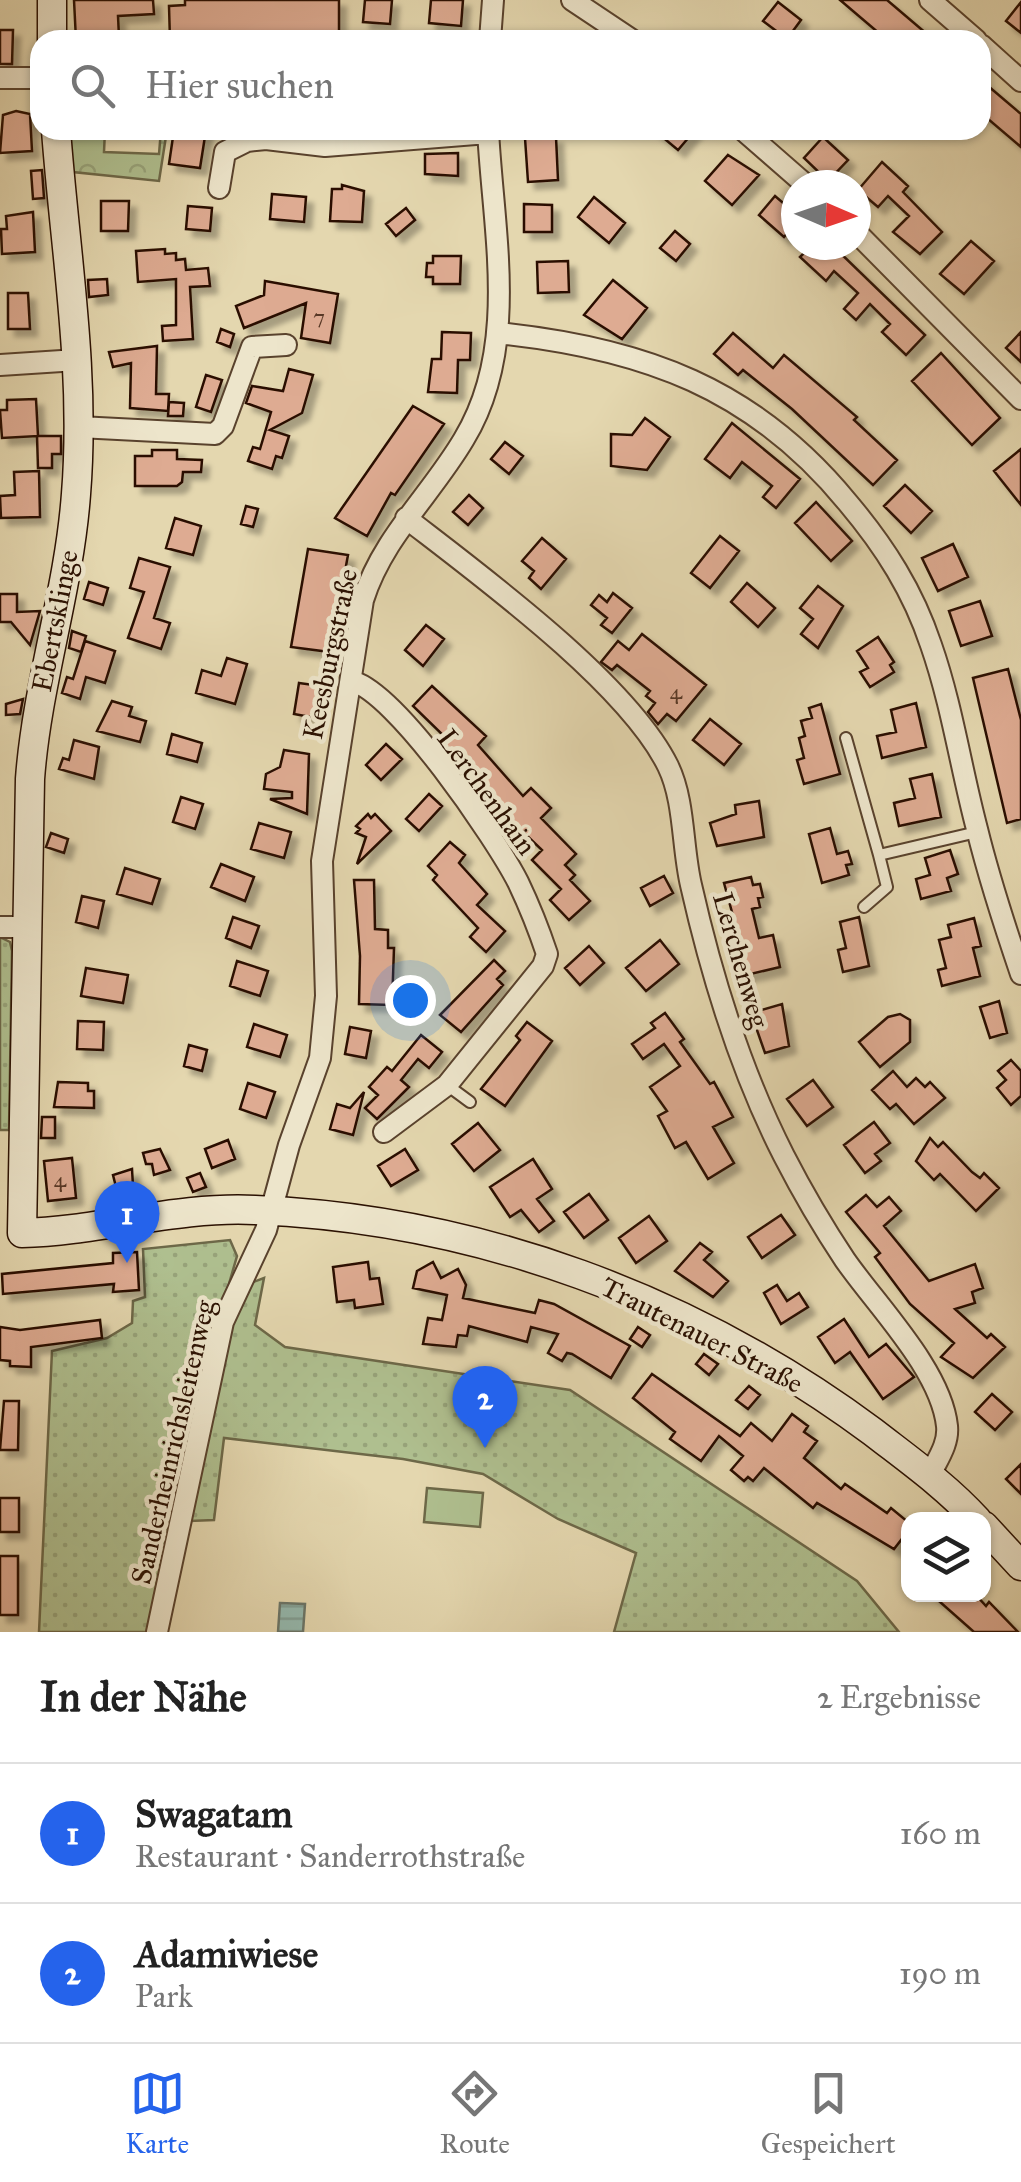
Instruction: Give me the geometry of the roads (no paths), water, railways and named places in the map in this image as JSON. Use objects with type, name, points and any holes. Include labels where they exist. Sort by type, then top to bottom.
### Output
[{"type":"street","points":[[52,0],[52,30]]},
{"type":"street","points":[[491,30],[493,0]]},
{"type":"street","points":[[572,0],[617,30]]},
{"type":"street","points":[[930,0],[964,30]]},
{"type":"street","points":[[991,54],[1021,81]]},
{"type":"street","points":[[0,78],[30,78]]},
{"type":"street","name":"Ebertsklinge","points":[[11,1234],[14,927],[34,726],[68,562],[78,427],[70,247],[57,140]]},
{"type":"street","name":"Keesburgstraße","points":[[218,188],[225,152],[247,141],[326,146],[395,140]]},
{"type":"street","name":"Keesburgstraße","points":[[272,1211],[289,1145],[320,1058],[326,1026],[322,861],[362,600],[373,567],[465,438],[490,382],[498,332],[488,140]]},
{"type":"street","points":[[754,140],[789,170]]},
{"type":"street","points":[[871,247],[1021,399]]},
{"type":"street","points":[[498,332],[572,342],[676,371],[732,398],[789,438],[874,535],[909,588],[932,647],[977,832],[1021,974]]},
{"type":"street","points":[[78,427],[215,434],[223,426],[246,345],[286,345]]},
{"type":"street","points":[[0,365],[77,360]]},
{"type":"street","name":"Lerchenweg","points":[[406,518],[564,646],[645,732],[669,766],[679,800],[687,868],[725,1018],[783,1154],[844,1258],[912,1352],[942,1405],[947,1440],[930,1476]]},
{"type":"street","name":"Lerchenhain","points":[[351,681],[384,700],[471,806],[518,882],[547,954],[543,966],[447,1085],[384,1132]]},
{"type":"street","name":"Trautenauer Straße","points":[[11,1234],[204,1213],[272,1211],[384,1220],[451,1234],[604,1282],[672,1313],[844,1411],[930,1476],[968,1512]]},
{"type":"street","name":"Sanderheinrichsleitenweg","points":[[158,1632],[223,1322],[272,1211]]},
{"type":"street","points":[[991,1534],[1021,1566]]},
{"type":"lane","points":[[846,738],[887,887],[864,907]]},
{"type":"lane","points":[[880,855],[977,832]]},
{"type":"lane","points":[[447,1085],[470,1102]]},
{"type":"water","points":[[280,1603],[305,1604],[303,1632],[278,1632]]},
{"type":"place","name":"Swagatam","points":[[127,1263]]},
{"type":"place","name":"Adamiwiese","points":[[485,1448]]}]
